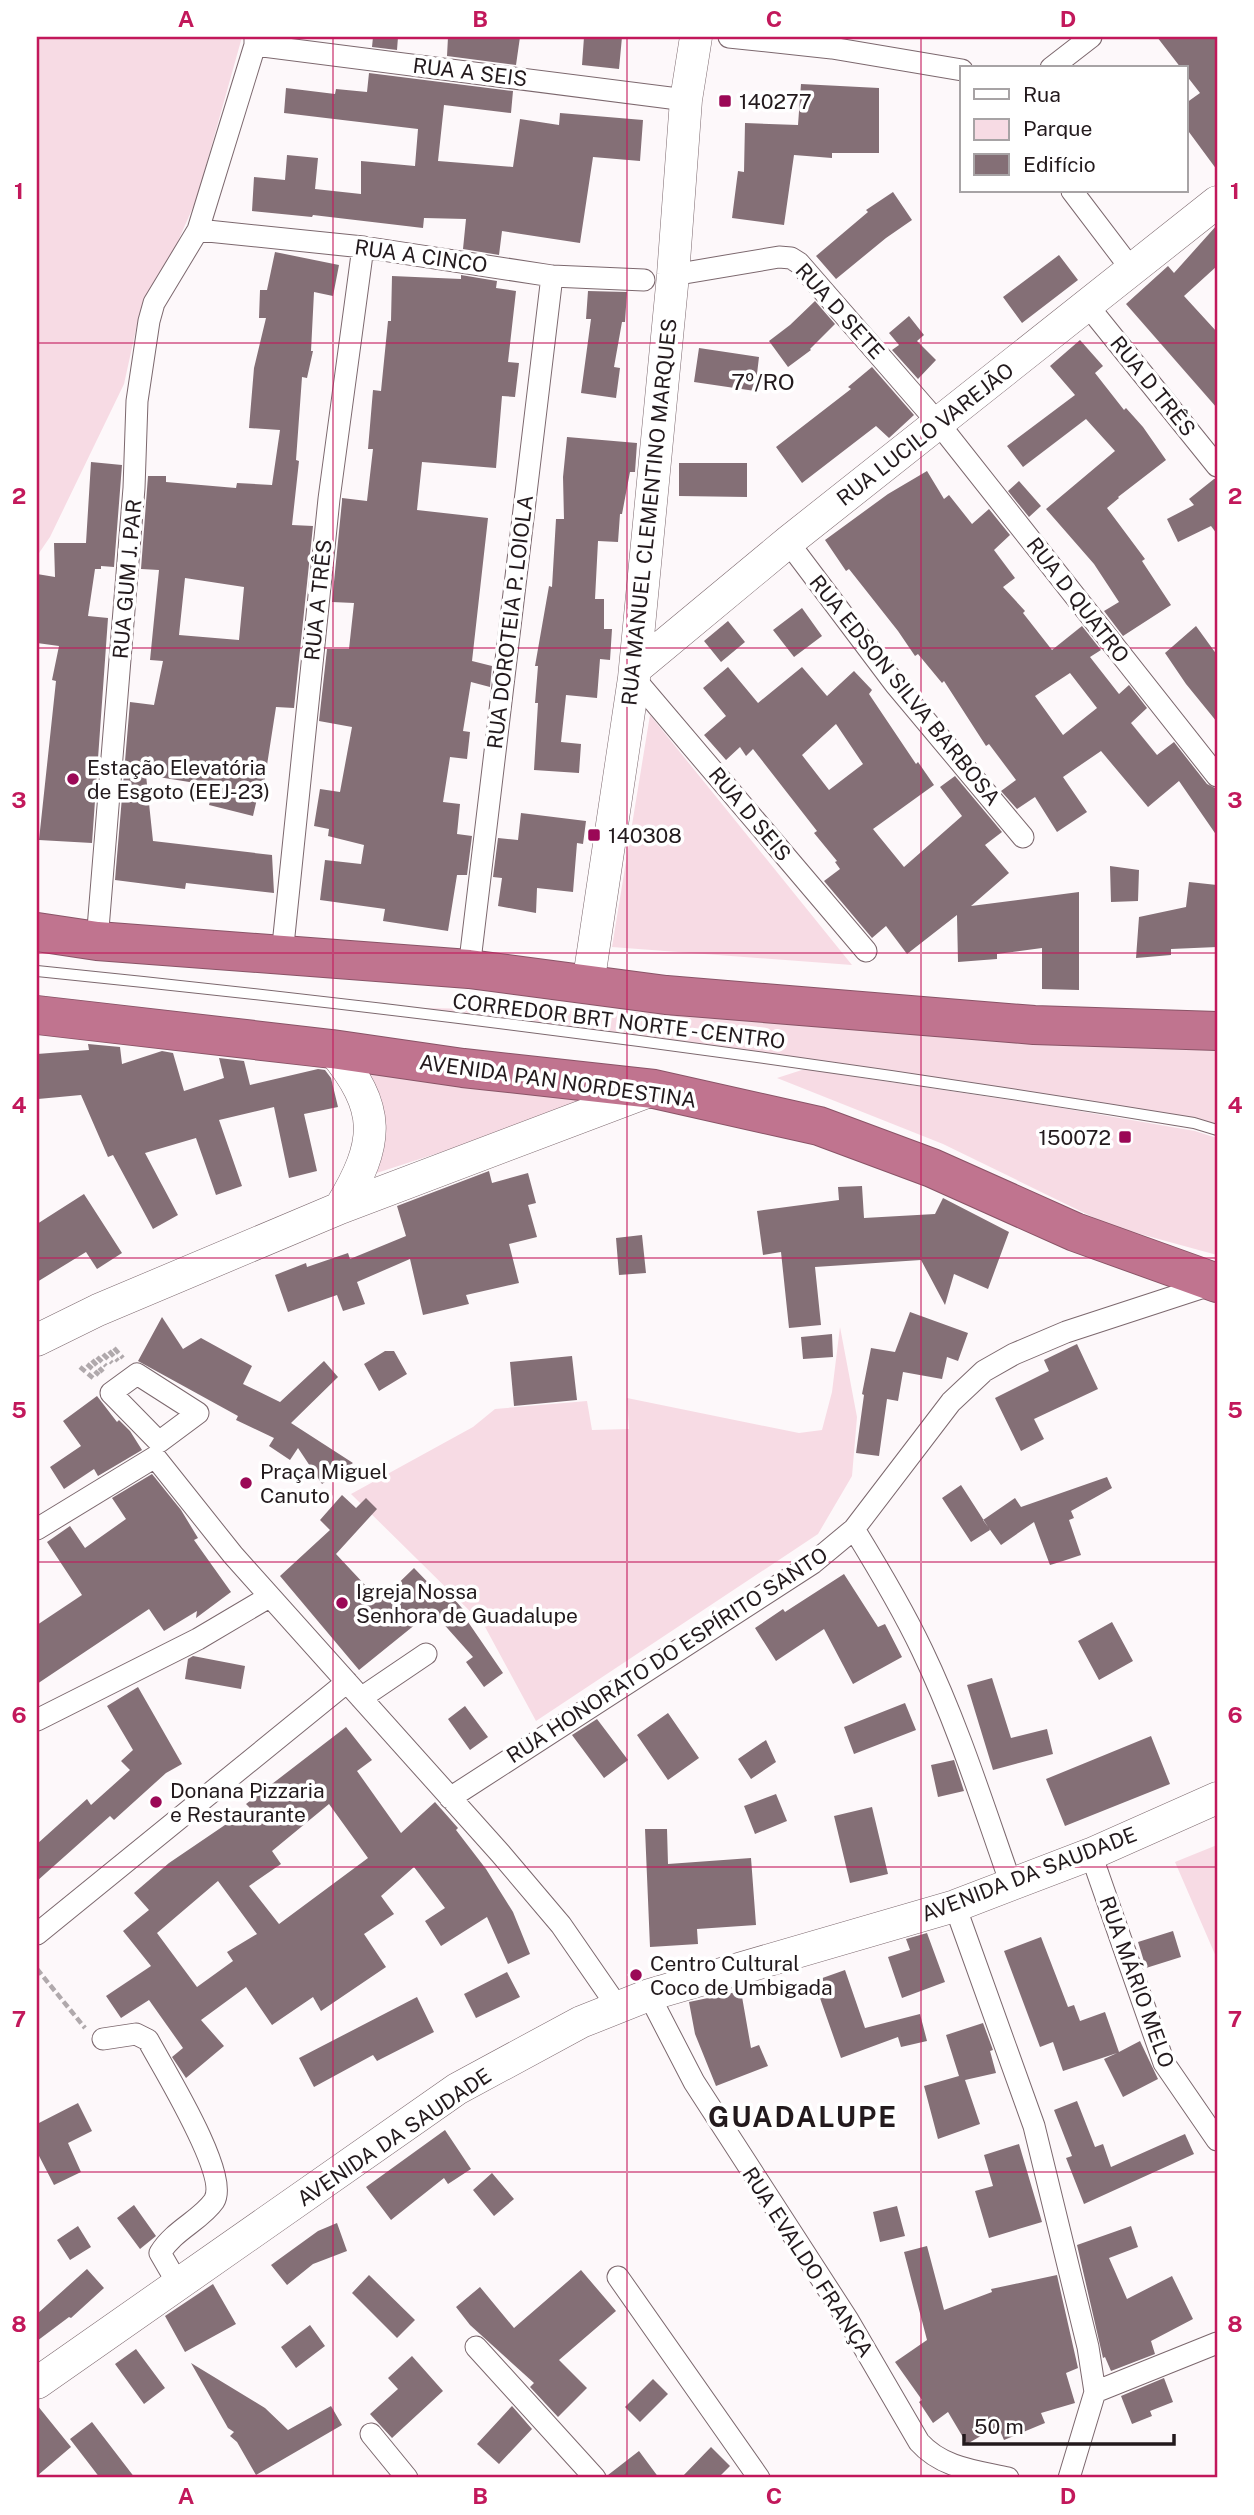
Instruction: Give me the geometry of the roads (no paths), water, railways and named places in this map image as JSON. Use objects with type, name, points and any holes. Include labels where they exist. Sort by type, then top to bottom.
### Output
[{"type":"highway","points":[[37,932],[97,941],[469,969],[666,995],[1034,1025],[1217,1031]]},
{"type":"highway","name":"AVENIDA PAN NORDESTINA","points":[[37,1015],[654,1089],[819,1126],[932,1167],[1075,1232],[1217,1283]]},
{"type":"street","name":"RUA MANUEL CLEMENTINO MARQUES","points":[[588,985],[634,673],[658,277],[696,37]]},
{"type":"street","points":[[729,37],[832,48],[960,70]]},
{"type":"street","points":[[1054,66],[1091,37]]},
{"type":"street","name":"RUA A SEIS","points":[[255,41],[686,100]]},
{"type":"street","name":"RUA GUM J. PAR","points":[[97,941],[134,488],[137,401],[149,321],[155,303],[198,230],[255,41]]},
{"type":"street","points":[[1073,192],[1132,270]]},
{"type":"street","name":"RUA LUCILO VAREJÃO","points":[[634,673],[788,542],[1217,202]]},
{"type":"street","name":"RUA A CINCO","points":[[198,230],[363,247],[552,276],[658,277]]},
{"type":"street","name":"RUA A TRÊS","points":[[282,955],[329,499],[363,247]]},
{"type":"street","name":"RUA D SETE","points":[[658,277],[779,257],[795,260],[939,424]]},
{"type":"street","name":"RUA DOROTEIA P. LOIOLA","points":[[469,969],[552,276]]},
{"type":"street","name":"RUA D TRÊS","points":[[1088,306],[1217,466]]},
{"type":"street","name":"RUA D QUATRO","points":[[939,424],[1217,776]]},
{"type":"street","name":"RUA EDSON SILVA BARBOSA","points":[[788,542],[895,684],[1023,837]]},
{"type":"street","name":"RUA D SEIS","points":[[634,673],[866,951]]},
{"type":"street","points":[[332,1049],[350,1071],[364,1097],[370,1118],[371,1139],[352,1187],[340,1208]]},
{"type":"street","points":[[37,1340],[98,1310],[340,1208],[654,1089]]},
{"type":"street","name":"RUA HONORATO DO ESPÍRITO SANTO","points":[[450,1798],[813,1563],[854,1529],[951,1402],[984,1371],[1014,1354],[1066,1332],[1217,1283]]},
{"type":"street","points":[[37,1529],[155,1457],[269,1597],[561,1925],[617,2006]]},
{"type":"street","points":[[854,1529],[922,1650],[959,1738],[1011,1884]]},
{"type":"street","points":[[37,1720],[198,1639],[269,1597]]},
{"type":"street","points":[[361,1698],[426,1654]]},
{"type":"street","points":[[37,1934],[346,1682]]},
{"type":"street","name":"AVENIDA DA SAUDADE","points":[[37,2383],[457,2089],[580,2022],[649,1995],[956,1906],[1091,1854],[1217,1798]]},
{"type":"street","name":"RUA MÁRIO MELO","points":[[1091,1854],[1164,2063],[1217,2140]]},
{"type":"street","points":[[956,1906],[1034,2126],[1088,2347],[1095,2392],[1069,2478]]},
{"type":"street","name":"RUA EVALDO FRANÇA","points":[[649,1995],[694,2082],[848,2320],[919,2442],[934,2456],[952,2465],[1009,2478]]},
{"type":"street","points":[[103,2039],[136,2034],[148,2040],[214,2168],[219,2188],[214,2201],[180,2229],[160,2253],[178,2284]]},
{"type":"street","points":[[618,2277],[759,2478]]},
{"type":"street","points":[[1095,2392],[1217,2343]]},
{"type":"street","points":[[476,2347],[595,2478]]},
{"type":"street","points":[[371,2434],[407,2478]]},
{"type":"lane","name":"CORREDOR BRT NORTE - CENTRO","points":[[37,971],[289,997],[965,1086],[1194,1123]]},
{"type":"lane","points":[[1194,1123],[1217,1124]]},
{"type":"lane","points":[[1194,1123],[1217,1130]]},
{"type":"place","name":"140277","points":[[725,101]]},
{"type":"place","name":"Estação Elevatória de Esgoto (EEJ-23)","points":[[73,779]]},
{"type":"place","name":"140308","points":[[594,835]]},
{"type":"place","name":"150072","points":[[1125,1137]]},
{"type":"place","name":"Praça Miguel Canuto","points":[[246,1483]]},
{"type":"place","name":"Igreja Nossa Senhora de Guadalupe","points":[[342,1603]]},
{"type":"place","name":"Donana Pizzaria e Restaurante","points":[[156,1802]]},
{"type":"place","name":"Centro Cultural Coco de Umbigada","points":[[636,1975]]},
{"type":"district","name":"7º/RO","points":[[763,381]]},
{"type":"district","name":"GUADALUPE","points":[[803,2116]]}]
